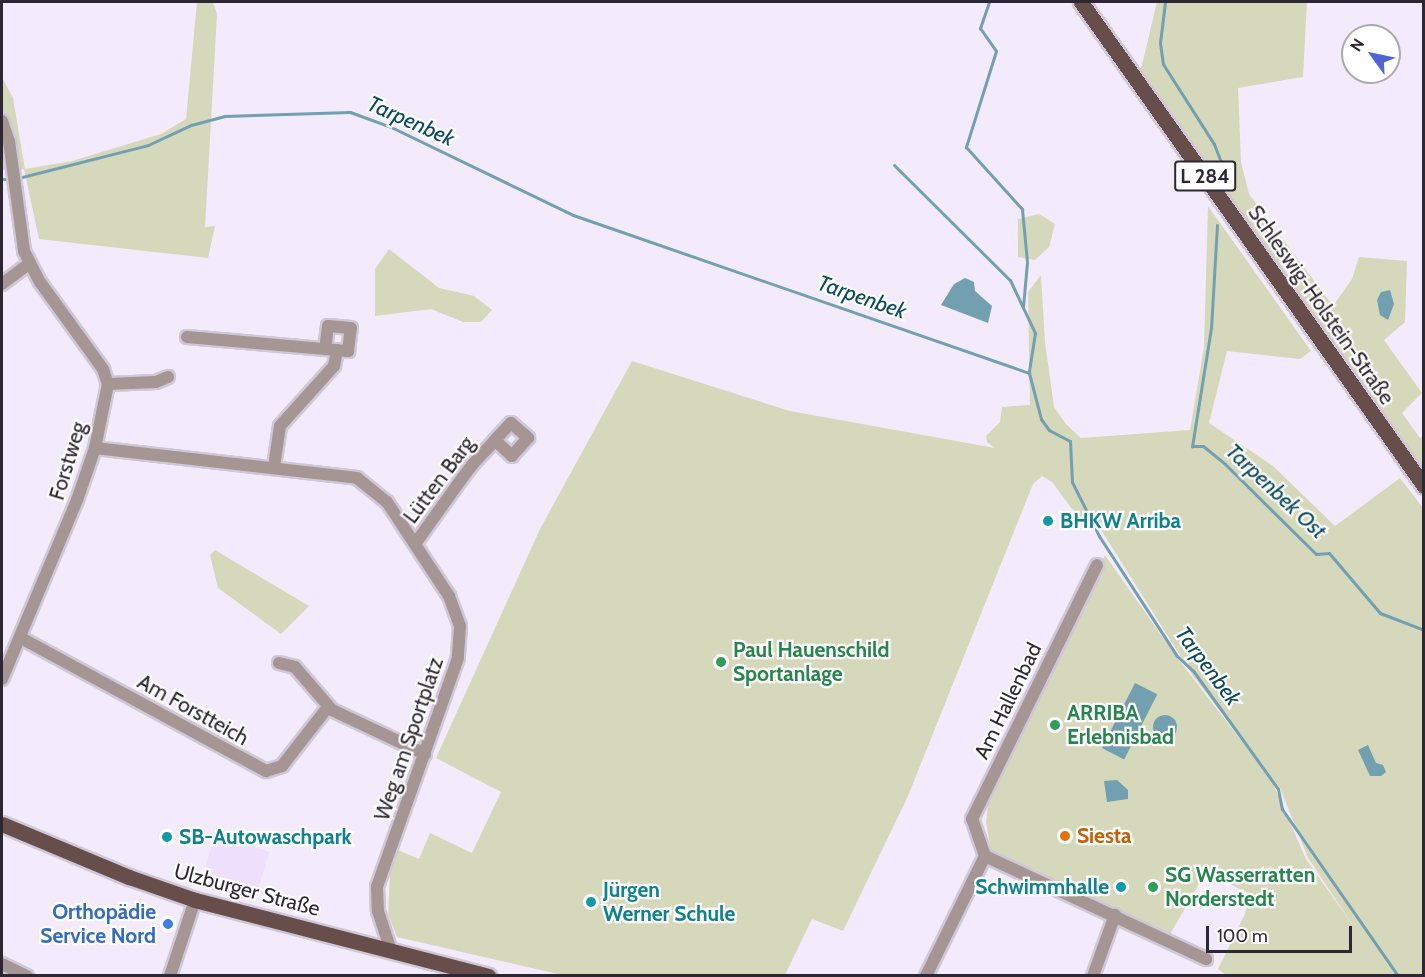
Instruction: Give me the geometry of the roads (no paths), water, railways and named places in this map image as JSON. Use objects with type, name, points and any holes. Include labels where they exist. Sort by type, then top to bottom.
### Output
[{"type":"main road","name":"Schleswig-Holstein-Straße","points":[[1080,2],[1424,486]]},
{"type":"main road","name":"Ulzburger Straße","points":[[2,824],[129,877],[195,900],[390,947],[488,975]]},
{"type":"street","points":[[2,122],[13,178],[20,238],[30,263],[103,369],[108,384],[156,382],[168,377]]},
{"type":"street","points":[[2,284],[30,263]]},
{"type":"street","points":[[187,337],[331,349],[334,366],[279,428],[274,466]]},
{"type":"street","name":"Forstweg","points":[[2,680],[59,548],[94,447],[108,384]]},
{"type":"street","name":"Lütten Barg","points":[[415,544],[463,477],[495,440]]},
{"type":"street","name":"Weg am Sportplatz","points":[[94,447],[341,474],[365,482],[387,502],[452,601],[460,632],[458,658],[377,887],[378,911],[390,947]]},
{"type":"street","name":"Am Hallenbad","points":[[985,856],[972,819],[1097,565]]},
{"type":"street","name":"Am Forstteich","points":[[21,638],[266,771],[282,766],[328,706]]},
{"type":"street","points":[[279,663],[295,668],[328,706],[425,754]]},
{"type":"street","points":[[926,975],[985,856],[1206,959]]},
{"type":"street","points":[[170,975],[195,900]]},
{"type":"street","points":[[1093,975],[1115,915]]},
{"type":"street","points":[[2,964],[27,975]]},
{"type":"water","points":[[965,278],[974,282],[975,291],[992,306],[988,323],[941,305],[954,284]]},
{"type":"water","points":[[1390,290],[1394,304],[1388,320],[1380,315],[1377,300],[1381,292]]},
{"type":"water","points":[[1135,683],[1157,694],[1124,759],[1102,748]]},
{"type":"water","points":[[1160,715],[1170,715],[1177,722],[1177,732],[1170,739],[1160,739],[1153,732],[1153,722]]},
{"type":"water","points":[[1368,745],[1376,763],[1383,765],[1386,772],[1381,776],[1370,776],[1358,750]]},
{"type":"water","points":[[1117,780],[1128,790],[1128,799],[1107,802],[1104,781]]},
{"type":"waterway","points":[[989,2],[980,28],[996,51],[966,147],[1022,209],[1027,262],[1023,307]]},
{"type":"waterway","name":"Tarpenbek Ost","points":[[1165,2],[1160,43],[1163,64],[1214,144],[1225,172],[1225,184]]},
{"type":"waterway","name":"Tarpenbek","points":[[18,178],[148,145],[191,125],[224,116],[350,112],[391,127],[573,215],[1029,373],[1041,419],[1049,430],[1070,441],[1072,482],[1099,536],[1177,656],[1194,672],[1278,789],[1282,809],[1398,976]]},
{"type":"waterway","points":[[894,165],[1010,280],[1035,333],[1029,372]]},
{"type":"waterway","name":"Tarpenbek","points":[[2,179],[12,179]]},
{"type":"waterway","name":"Tarpenbek Ost","points":[[1217,225],[1211,328],[1192,446],[1203,446],[1225,464],[1316,554],[1329,553],[1380,613],[1424,630]]},
{"type":"place","name":"BHKW Arriba","points":[[1048,521]]},
{"type":"place","name":"Paul Hauenschild Sportanlage","points":[[721,662]]},
{"type":"place","name":"ARRIBA Erlebnisbad","points":[[1055,725]]},
{"type":"place","name":"Siesta","points":[[1065,836]]},
{"type":"place","name":"SB-Autowaschpark","points":[[167,837]]},
{"type":"place","name":"Schwimmhalle","points":[[1121,887]]},
{"type":"place","name":"SG Wasserratten Norderstedt","points":[[1153,887]]},
{"type":"place","name":"Jürgen Werner Schule","points":[[591,902]]},
{"type":"place","name":"Orthopädie Service Nord","points":[[168,924]]}]
